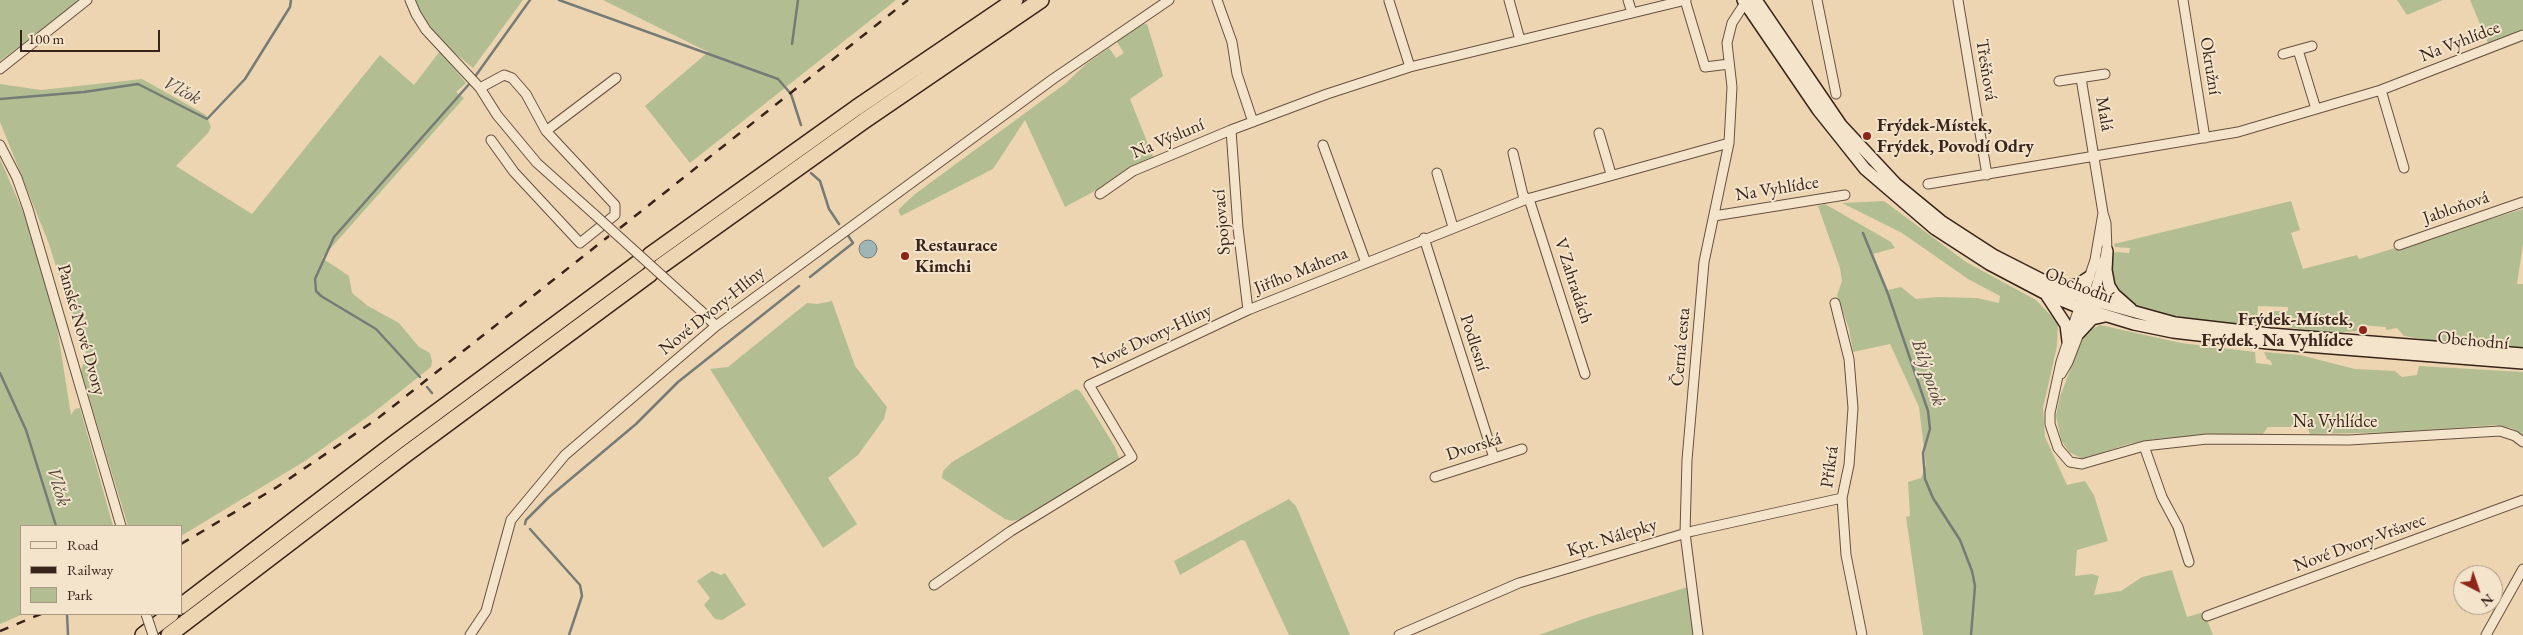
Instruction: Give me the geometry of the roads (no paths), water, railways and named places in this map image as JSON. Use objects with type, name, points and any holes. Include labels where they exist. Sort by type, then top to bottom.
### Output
[{"type":"highway","points":[[182,605],[396,442],[644,259],[856,108],[1015,0]]},
{"type":"highway","points":[[169,635],[405,455],[656,270],[864,121],[1042,0]]},
{"type":"highway","points":[[143,635],[170,615]]},
{"type":"main road","name":"Obchodní","points":[[1748,1],[1836,118],[1874,162],[1941,220],[1995,256],[2108,316],[2173,332],[2268,343],[2523,363]]},
{"type":"main road","name":"Obchodní","points":[[1748,1],[1818,110],[1865,169],[1935,229],[1989,264],[2046,294],[2175,323],[2270,334],[2523,354]]},
{"type":"main road","points":[[2107,251],[2106,270],[2110,286],[2114,294],[2137,314]]},
{"type":"main road","points":[[2058,288],[2077,285],[2089,277]]},
{"type":"main road","points":[[2046,294],[2062,316],[2066,325],[2068,341]]},
{"type":"main road","points":[[2079,333],[2092,319],[2108,316]]},
{"type":"street","points":[[0,69],[86,0]]},
{"type":"street","points":[[410,0],[426,30],[478,86],[497,115],[537,163],[716,326]]},
{"type":"street","name":"Nové Dvory-Hlíny","points":[[470,635],[486,611],[511,520],[565,456],[716,326],[1052,79],[1168,0]]},
{"type":"street","points":[[1217,0],[1232,42],[1237,74],[1253,122]]},
{"type":"street","points":[[1509,0],[1520,40]]},
{"type":"street","points":[[1628,0],[1632,13]]},
{"type":"street","points":[[1685,0],[1705,67],[1728,64]]},
{"type":"street","name":"Na Výsluní","points":[[1100,194],[1133,171],[1231,130],[1327,94],[1410,67],[1685,0]]},
{"type":"street","points":[[1817,0],[1836,94]]},
{"type":"street","name":"Třešňová","points":[[1958,0],[1987,175]]},
{"type":"street","name":"Okružní","points":[[2183,0],[2205,138]]},
{"type":"street","points":[[1389,1],[1410,67]]},
{"type":"street","name":"Černá cesta","points":[[1698,635],[1685,533],[1687,460],[1704,272],[1729,143],[1732,87],[1727,43],[1732,23],[1748,1]]},
{"type":"street","name":"Na Vyhlídce","points":[[1928,184],[2238,132],[2381,90],[2523,35]]},
{"type":"street","points":[[2283,54],[2312,46]]},
{"type":"street","points":[[2298,50],[2316,109]]},
{"type":"street","name":"Malá","points":[[2059,81],[2105,74]]},
{"type":"street","points":[[478,86],[504,75],[512,78],[526,94],[546,131],[615,205],[615,215],[580,243],[514,172],[491,140]]},
{"type":"street","points":[[546,131],[616,78]]},
{"type":"street","name":"Malá","points":[[2081,78],[2095,157]]},
{"type":"street","points":[[2381,90],[2404,168]]},
{"type":"street","name":"Spojovací","points":[[1231,130],[1238,228],[1248,310]]},
{"type":"street","points":[[1599,134],[1611,174]]},
{"type":"street","name":"Jiřího Mahena","points":[[1248,310],[1424,238],[1527,199],[1611,174],[1729,143]]},
{"type":"street","name":"Panské Nové Dvory","points":[[0,145],[17,178],[28,210],[121,525]]},
{"type":"street","name":"Jiřího Mahena","points":[[1323,145],[1366,263]]},
{"type":"street","points":[[1512,153],[1523,195],[1527,199]]},
{"type":"street","name":"Na Vyhlídce","points":[[2095,157],[2106,223],[2107,251],[2068,341],[2061,362],[2052,401],[2050,424],[2058,448],[2070,462],[2082,464],[2144,446],[2207,439],[2348,440],[2500,430],[2515,436],[2523,442]]},
{"type":"street","points":[[1437,173],[1453,227]]},
{"type":"street","name":"Na Vyhlídce","points":[[1714,216],[1845,195]]},
{"type":"street","name":"V Zahradách","points":[[1527,199],[1530,202],[1585,374]]},
{"type":"street","name":"Jabloňová","points":[[2399,245],[2523,202]]},
{"type":"street","name":"Na Vyhlídce","points":[[2059,376],[2079,333],[2089,277],[2100,239],[2103,213]]},
{"type":"street","name":"Podlesní","points":[[1424,238],[1494,458]]},
{"type":"street","name":"Příkrá","points":[[1835,303],[1849,359],[1852,408],[1849,465],[1842,498],[1846,555],[1862,635]]},
{"type":"street","name":"Nové Dvory-Hlíny","points":[[934,585],[1011,531],[1132,457],[1090,384],[1248,310]]},
{"type":"street","points":[[2144,446],[2162,497],[2178,527],[2189,562]]},
{"type":"street","name":"Dvorská","points":[[1435,477],[1522,449]]},
{"type":"street","name":"Kpt. Nálepky","points":[[1399,635],[1519,583],[1685,533],[1842,498]]},
{"type":"street","name":"Nové Dvory-Vršavec","points":[[2207,616],[2523,500]]},
{"type":"street","points":[[2486,635],[2523,569]]},
{"type":"street","points":[[146,615],[152,635]]},
{"type":"water","points":[[864,240],[872,240],[877,245],[875,256],[864,258],[859,253],[859,245]]},
{"type":"waterway","name":"Vlčok","points":[[0,99],[84,92],[138,84],[207,119],[245,79],[290,7],[291,0]]},
{"type":"waterway","points":[[474,78],[530,0]]},
{"type":"waterway","points":[[559,0],[778,79],[791,94],[801,125]]},
{"type":"waterway","points":[[792,44],[798,0]]},
{"type":"waterway","points":[[420,377],[376,329],[321,296],[316,291],[315,279],[334,237],[471,82]]},
{"type":"waterway","points":[[811,173],[820,181],[829,209],[839,224]]},
{"type":"waterway","name":"Bílý potok","points":[[1863,233],[1888,294],[1928,411],[1930,429],[1923,453],[1925,479],[1933,498],[1960,540],[1972,571],[1975,586],[1971,635]]},
{"type":"waterway","points":[[810,277],[853,243],[847,234]]},
{"type":"waterway","points":[[525,524],[526,520],[548,498],[636,424],[678,382],[799,286]]},
{"type":"waterway","name":"Vlčok","points":[[0,373],[26,430],[56,525]]},
{"type":"waterway","points":[[427,387],[432,393]]},
{"type":"waterway","points":[[530,529],[580,585],[582,596],[569,635]]},
{"type":"waterway","name":"Vlčok","points":[[67,615],[68,635]]},
{"type":"railway","points":[[620,228],[908,0]]},
{"type":"railway","points":[[182,543],[277,487],[377,419],[609,236]]},
{"type":"railway","points":[[0,631],[39,615]]},
{"type":"place","name":"Frýdek-Místek, Frýdek, Povodí Odry","points":[[1867,136]]},
{"type":"place","name":"Restaurace Kimchi","points":[[905,256]]},
{"type":"place","name":"Frýdek-Místek, Frýdek, Na Vyhlídce","points":[[2363,330]]}]
